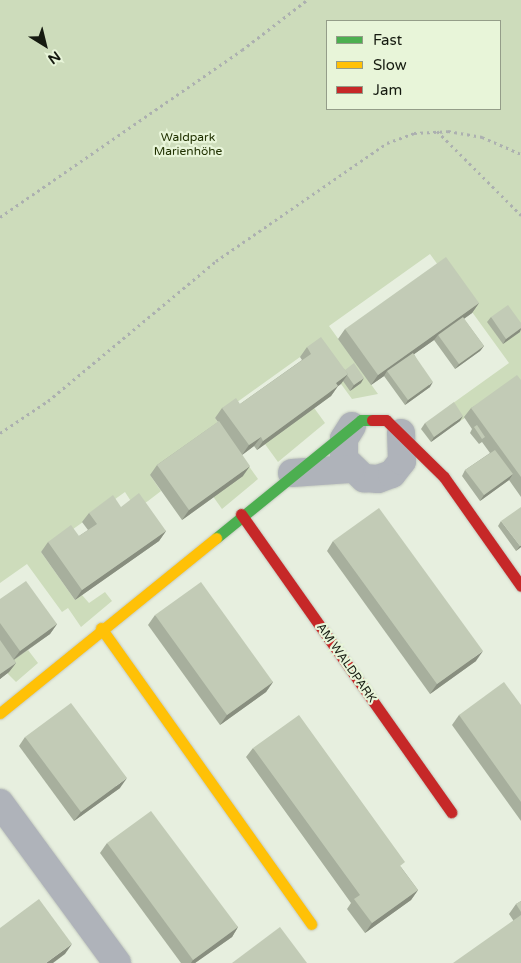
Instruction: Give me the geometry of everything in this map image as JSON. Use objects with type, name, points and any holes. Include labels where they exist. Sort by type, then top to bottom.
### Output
[{"type":"street","points":[[0,714],[101,628],[292,473],[352,426],[376,417],[401,433],[444,477],[521,586]]},
{"type":"street","points":[[352,426],[342,450],[350,469],[364,478],[378,479],[392,474],[402,461],[401,433]]},
{"type":"street","points":[[402,461],[444,477]]},
{"type":"street","points":[[292,473],[350,469]]},
{"type":"street","name":"AM WALDPARK","points":[[241,514],[451,812]]},
{"type":"street","points":[[101,628],[311,924]]},
{"type":"street","points":[[0,802],[118,963]]},
{"type":"path","points":[[0,216],[242,50],[307,0]]},
{"type":"path","points":[[0,433],[48,400],[240,244],[387,142],[437,130],[470,134],[521,154]]},
{"type":"path","points":[[437,130],[521,215]]},
{"type":"green space","name":"Waldpark Marienhöhe","points":[[0,0],[521,0],[521,384],[460,421],[449,406],[509,363],[430,254],[329,326],[378,394],[352,399],[314,347],[215,418],[258,479],[222,509],[212,495],[150,475],[161,491],[148,501],[136,509],[125,492],[41,552],[75,600],[82,595],[89,603],[105,592],[112,601],[81,627],[68,608],[62,612],[27,564],[0,583]]},
{"type":"green space","points":[[312,405],[325,423],[278,462],[262,440]]},
{"type":"green space","points":[[0,642],[13,660],[28,650],[38,663],[16,682],[0,666]]},
{"type":"building","points":[[446,257],[479,303],[378,375],[345,329]]},
{"type":"building","points":[[508,305],[521,323],[521,328],[506,339],[491,317]]},
{"type":"building","points":[[463,317],[484,346],[459,364],[438,335]]},
{"type":"building","points":[[321,337],[348,374],[336,383],[338,386],[263,441],[261,437],[249,445],[222,408],[236,398],[240,404],[311,354],[307,347]]},
{"type":"building","points":[[413,353],[433,382],[408,400],[387,371]]},
{"type":"building","points":[[354,363],[364,378],[354,385],[345,370]]},
{"type":"building","points":[[517,375],[521,380],[521,477],[471,408]]},
{"type":"building","points":[[454,402],[463,416],[434,437],[425,423]]},
{"type":"building","points":[[219,421],[250,466],[189,510],[157,465]]},
{"type":"building","points":[[477,425],[485,437],[482,439],[474,427]]},
{"type":"building","points":[[495,450],[513,474],[484,495],[465,470]]},
{"type":"building","points":[[139,493],[166,531],[82,590],[48,542],[71,525],[79,536],[97,524],[89,513],[113,495],[121,507]]},
{"type":"building","points":[[521,507],[521,545],[520,546],[501,521]]},
{"type":"building","points":[[379,508],[483,651],[437,684],[333,541]]},
{"type":"building","points":[[26,581],[57,624],[20,651],[0,623],[0,599]]},
{"type":"building","points":[[201,582],[273,682],[227,715],[155,615]]},
{"type":"building","points":[[0,640],[16,663],[0,674]]},
{"type":"building","points":[[504,682],[521,705],[521,802],[459,715]]},
{"type":"building","points":[[71,703],[127,778],[81,812],[25,737]]},
{"type":"building","points":[[299,715],[405,862],[400,866],[418,890],[372,923],[354,899],[360,895],[253,748]]},
{"type":"building","points":[[151,811],[238,927],[193,960],[107,843]]},
{"type":"building","points":[[39,899],[72,944],[46,963],[0,963],[0,928]]},
{"type":"building","points":[[521,901],[521,912],[516,904]]},
{"type":"building","points":[[521,915],[521,963],[453,963]]},
{"type":"building","points":[[280,927],[307,963],[232,963]]},
{"type":"traffic: fast","points":[[216,538],[361,420],[372,420]]},
{"type":"traffic: slow","points":[[0,713],[216,538]]},
{"type":"traffic: slow","points":[[101,628],[311,924]]},
{"type":"traffic: jam","points":[[372,420],[386,420],[444,477],[521,586]]},
{"type":"traffic: jam","points":[[241,514],[451,812]]}]
